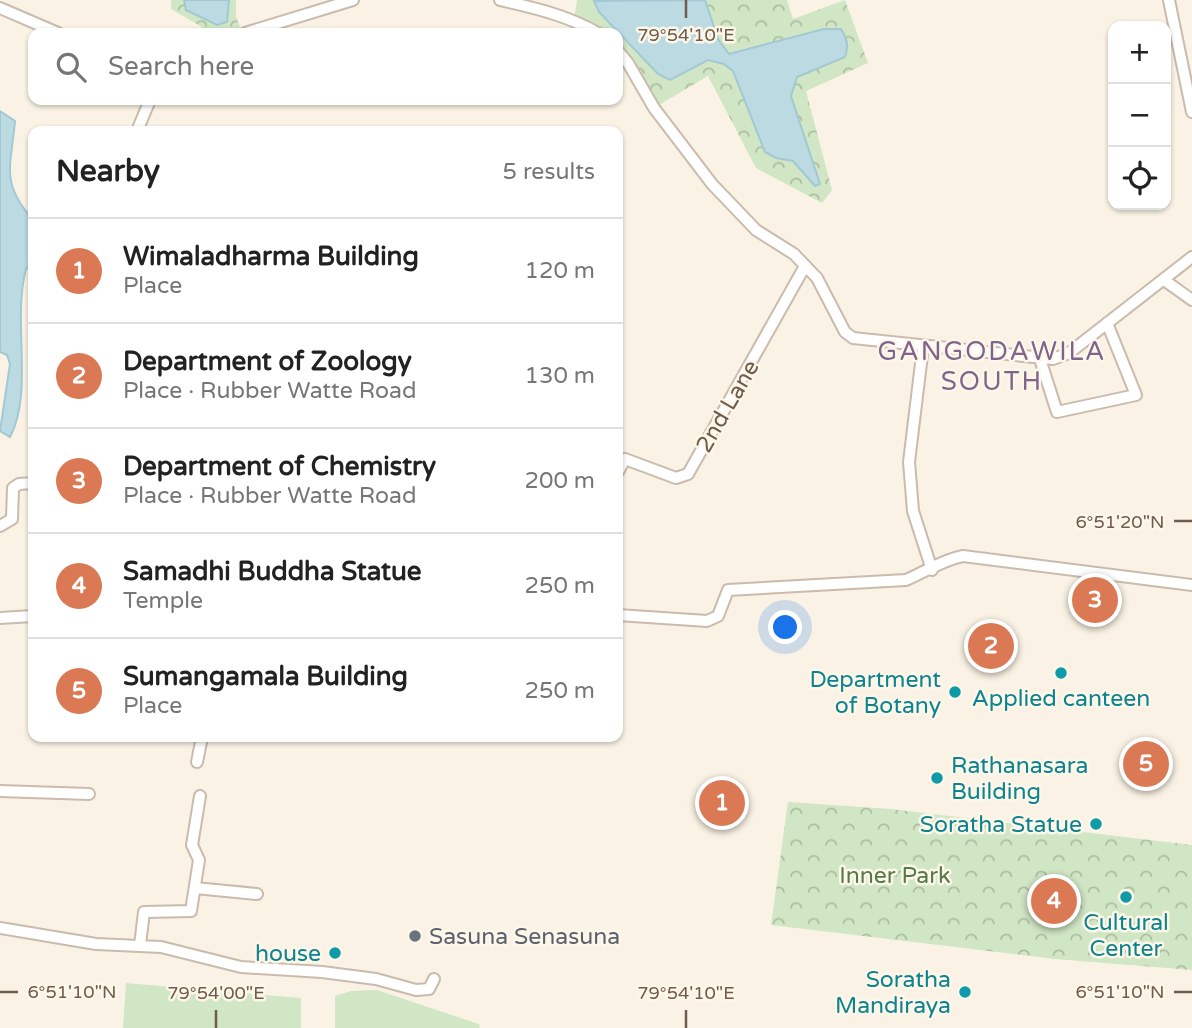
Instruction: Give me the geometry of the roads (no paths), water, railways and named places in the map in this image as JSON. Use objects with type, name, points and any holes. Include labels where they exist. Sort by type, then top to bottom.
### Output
[{"type":"street","points":[[262,28],[354,0]]},
{"type":"street","points":[[500,0],[548,11],[589,28]]},
{"type":"street","points":[[1169,0],[1192,112]]},
{"type":"street","points":[[0,8],[46,28]]},
{"type":"street","points":[[623,57],[654,108],[712,184],[755,230],[794,254],[817,278],[845,332],[853,338],[1040,359],[1069,353],[1192,257]]},
{"type":"street","points":[[139,126],[148,105]]},
{"type":"street","name":"2nd Lane","points":[[623,463],[625,459],[676,478],[688,474],[806,266]]},
{"type":"street","points":[[1164,280],[1192,300]]},
{"type":"street","points":[[1040,359],[1057,412],[1136,395],[1107,323]]},
{"type":"street","points":[[923,347],[909,462],[913,511],[932,570]]},
{"type":"street","points":[[0,526],[12,519],[13,488],[28,483]]},
{"type":"street","points":[[623,615],[707,621],[718,616],[727,590],[906,580],[932,570],[947,559],[963,556],[1192,585]]},
{"type":"street","points":[[0,618],[28,616]]},
{"type":"street","points":[[197,762],[201,742]]},
{"type":"street","points":[[0,791],[89,794]]},
{"type":"street","points":[[140,945],[144,912],[191,911],[199,860],[192,845],[200,796]]},
{"type":"street","points":[[195,888],[257,894]]},
{"type":"street","points":[[0,928],[96,944],[140,945],[184,952],[227,965],[376,979],[416,990],[429,989],[434,979]]},
{"type":"water","points":[[184,0],[229,0],[227,22],[217,25],[186,10]]},
{"type":"water","points":[[705,0],[718,39],[729,54],[824,29],[841,29],[847,42],[845,57],[797,77],[791,96],[820,184],[815,186],[793,161],[776,158],[765,152],[733,71],[724,64],[708,60],[670,80],[658,74],[623,37],[623,28],[614,28],[599,12],[594,1]]},
{"type":"water","points":[[0,111],[15,121],[10,174],[16,195],[28,214],[28,268],[22,289],[21,310],[21,399],[10,437],[0,431],[10,364],[7,355],[0,352]]},
{"type":"place","name":"Department of Chemistry","points":[[1095,600]]},
{"type":"place","name":"Department of Zoology","points":[[991,646]]},
{"type":"place","name":"Applied canteen","points":[[1061,673]]},
{"type":"place","name":"Department of Botany","points":[[955,692]]},
{"type":"place","name":"Sumangamala Building","points":[[1146,764]]},
{"type":"place","name":"Rathanasara Building","points":[[937,778]]},
{"type":"place","name":"Wimaladharma Building","points":[[722,803]]},
{"type":"place","name":"Soratha Statue","points":[[1096,824]]},
{"type":"place","name":"Cultural Center","points":[[1126,897]]},
{"type":"place","name":"Samadhi Buddha Statue","points":[[1054,901]]},
{"type":"place","name":"Sasuna Senasuna","points":[[415,936]]},
{"type":"place","name":"house","points":[[335,953]]},
{"type":"place","name":"Soratha Mandiraya","points":[[965,992]]},
{"type":"district","name":"GANGODAWILA SOUTH","points":[[992,366]]},
{"type":"park label","name":"Inner Park","points":[[895,875]]}]
